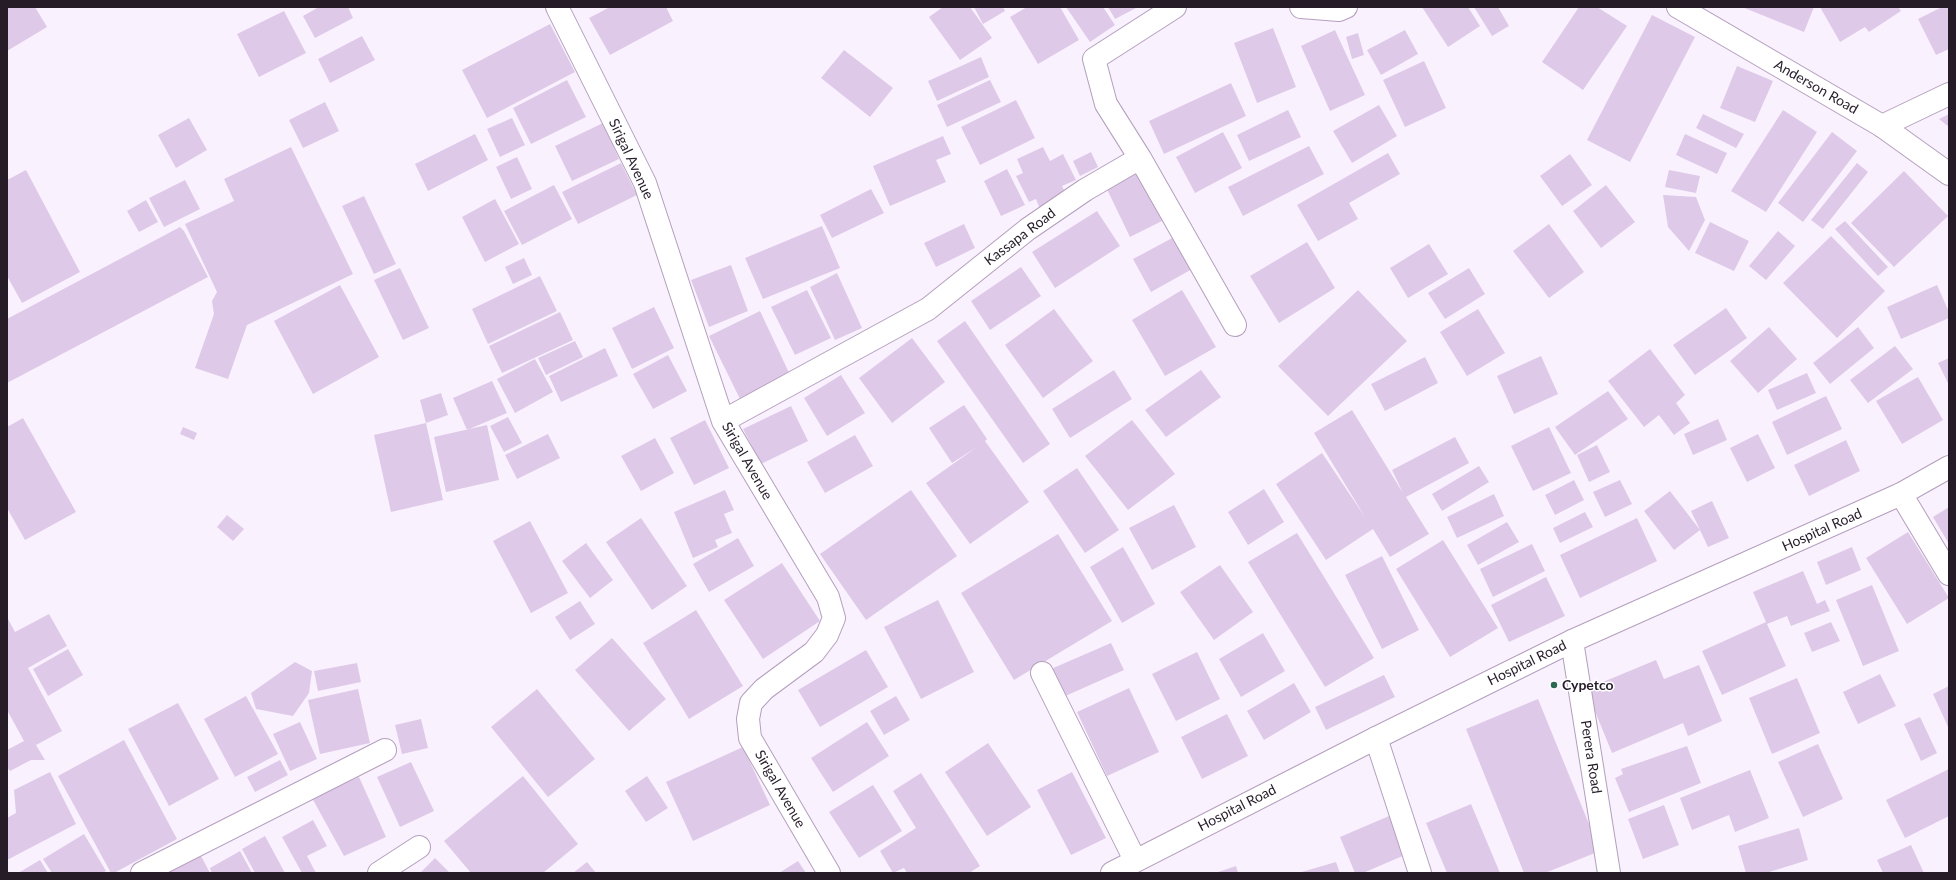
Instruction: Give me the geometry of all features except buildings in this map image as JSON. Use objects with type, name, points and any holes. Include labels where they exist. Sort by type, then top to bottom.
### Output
[{"type":"street","name":"Sirigal Avenue","points":[[557,7],[645,183],[723,421],[828,597],[834,618],[827,635],[814,652],[764,689],[751,703],[748,719],[750,738],[829,873]]},
{"type":"street","points":[[1175,7],[1094,59],[1106,104],[1140,158],[1235,325]]},
{"type":"street","points":[[1301,7],[1340,10],[1346,7]]},
{"type":"street","name":"Anderson Road","points":[[1678,7],[1882,126],[1949,174]]},
{"type":"street","points":[[1882,126],[1949,94]]},
{"type":"street","name":"Kassapa Road","points":[[723,421],[928,309],[1028,229],[1085,190],[1140,158]]},
{"type":"street","name":"Hospital Road","points":[[1112,873],[1376,738],[1572,641],[1901,494],[1949,467]]},
{"type":"street","points":[[1901,494],[1949,574]]},
{"type":"street","name":"Perera Road","points":[[1572,641],[1609,873]]},
{"type":"street","points":[[1042,673],[1135,860]]},
{"type":"street","points":[[1376,738],[1420,873]]},
{"type":"street","points":[[142,873],[385,750]]},
{"type":"street","points":[[379,873],[419,847]]},
{"type":"place","name":"Cypetco","points":[[1554,685]]}]
